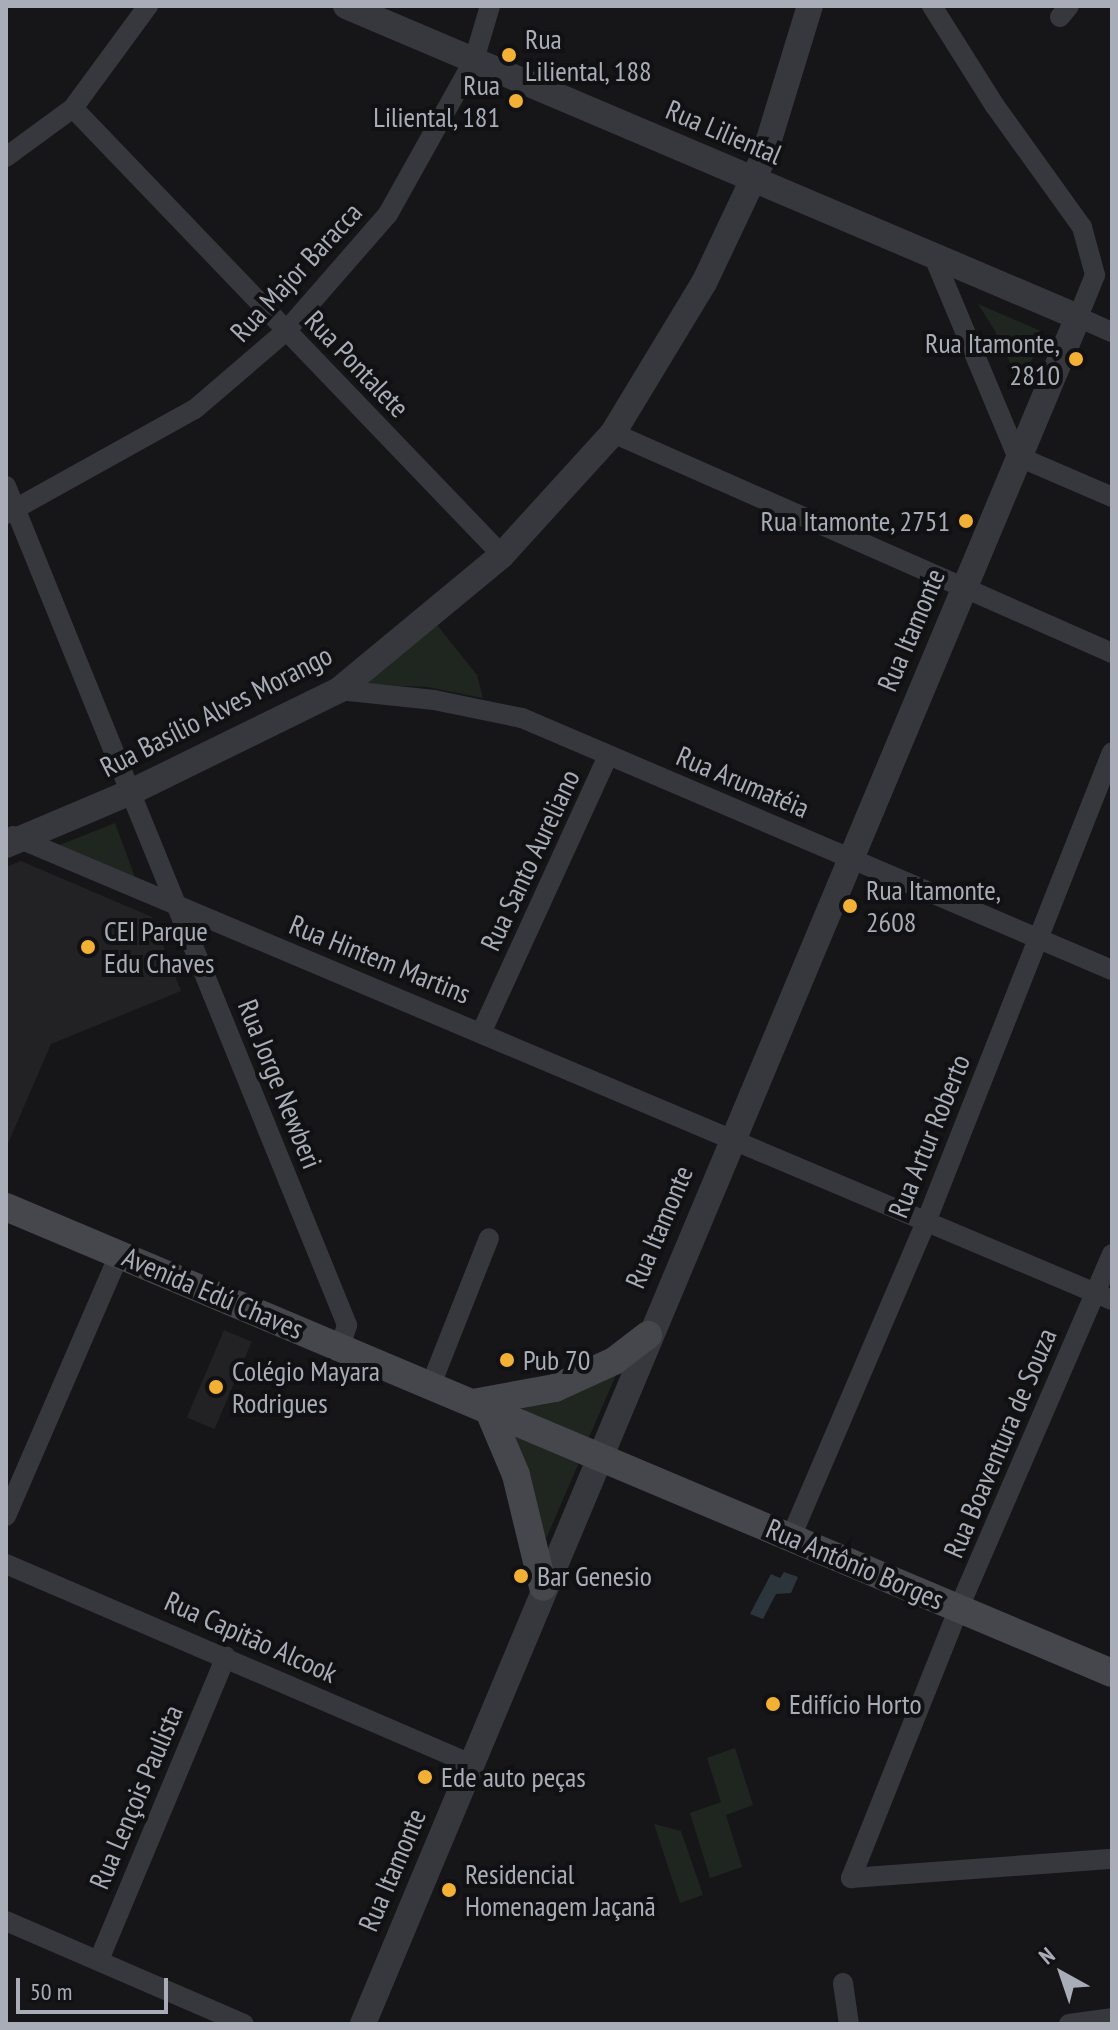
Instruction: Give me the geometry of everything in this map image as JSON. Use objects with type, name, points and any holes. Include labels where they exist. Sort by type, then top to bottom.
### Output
[{"type":"main road","name":"Avenida Edú Chaves","points":[[6,1207],[598,1455]]},
{"type":"main road","points":[[543,1587],[520,1487],[480,1407],[555,1388],[614,1361],[648,1335]]},
{"type":"main road","name":"Rua Antônio Borges","points":[[598,1455],[1112,1673]]},
{"type":"street","points":[[6,157],[73,108],[148,6]]},
{"type":"street","name":"Rua Liliental","points":[[346,6],[1078,317]]},
{"type":"street","name":"Rua Major Baracca","points":[[11,512],[195,409],[286,331],[388,214],[474,60],[490,6]]},
{"type":"street","name":"Rua Basílio Alves Morango","points":[[11,839],[131,792],[339,690],[502,555],[613,433],[704,283],[755,179],[782,108],[810,6]]},
{"type":"street","points":[[937,8],[995,106],[1065,198],[1103,271],[1078,317],[1112,332]]},
{"type":"street","name":"Rua Pontalete","points":[[73,108],[502,555]]},
{"type":"street","points":[[933,255],[1017,456],[1112,497]]},
{"type":"street","name":"Rua Itamonte","points":[[363,2024],[648,1335],[1078,317]]},
{"type":"street","points":[[613,433],[1112,653]]},
{"type":"street","name":"Rua Jorge Newberi","points":[[6,486],[11,512],[131,792],[347,1325],[340,1348]]},
{"type":"street","name":"Rua Arumatéia","points":[[339,690],[480,707],[522,718],[1112,970]]},
{"type":"street","name":"Rua Artur Roberto","points":[[791,1537],[926,1222],[1112,752]]},
{"type":"street","name":"Rua Santo Aureliano","points":[[482,1031],[608,756]]},
{"type":"street","name":"Rua Hintem Martins","points":[[11,839],[482,1031],[1104,1296]]},
{"type":"street","points":[[430,1387],[489,1238]]},
{"type":"street","points":[[6,1516],[120,1253]]},
{"type":"street","name":"Rua Boaventura de Souza","points":[[1112,1254],[1104,1296],[959,1608],[851,1878],[1112,1859]]},
{"type":"street","name":"Rua Capitão Alcook","points":[[6,1564],[226,1656],[471,1764]]},
{"type":"street","name":"Rua Lençois Paulista","points":[[99,1960],[226,1656]]},
{"type":"street","points":[[6,1921],[244,2024]]},
{"type":"street","points":[[843,1983],[849,2024]]},
{"type":"street","points":[[1069,2024],[1112,2018]]},
{"type":"shaded area","points":[[978,304],[1043,332],[1021,386],[995,331]]},
{"type":"shaded area","points":[[433,620],[477,675],[483,698],[427,687],[358,684]]},
{"type":"shaded area","points":[[115,823],[136,880],[57,846]]},
{"type":"shaded area","name":"CEI Parque Edu Chaves","points":[[21,861],[152,917],[181,991],[51,1044],[6,1148],[6,867]]},
{"type":"shaded area","name":"Colégio Mayara Rodrigues","points":[[224,1330],[252,1342],[214,1429],[187,1417]]},
{"type":"shaded area","points":[[620,1366],[586,1444],[515,1406],[559,1400]]},
{"type":"shaded area","points":[[505,1426],[580,1460],[546,1539]]},
{"type":"shaded area","points":[[784,1572],[798,1577],[791,1593],[776,1594],[763,1619],[750,1614],[771,1574],[780,1578]]},
{"type":"shaded area","points":[[735,1748],[753,1805],[726,1815],[742,1867],[710,1878],[690,1813],[721,1802],[707,1758]]},
{"type":"shaded area","points":[[654,1824],[681,1831],[703,1895],[680,1903]]},
{"type":"place","name":"Rua Liliental, 188","points":[[509,55]]},
{"type":"place","name":"Rua Liliental, 181","points":[[516,101]]},
{"type":"place","name":"Rua Itamonte, 2810","points":[[1076,359]]},
{"type":"place","name":"Rua Itamonte, 2751","points":[[966,521]]},
{"type":"place","name":"Rua Itamonte, 2608","points":[[850,906]]},
{"type":"place","name":"CEI Parque Edu Chaves","points":[[88,947]]},
{"type":"place","name":"Pub 70","points":[[507,1360]]},
{"type":"place","name":"Colégio Mayara Rodrigues","points":[[216,1387]]},
{"type":"place","name":"Bar Genesio","points":[[521,1576]]},
{"type":"place","name":"Edifício Horto","points":[[773,1704]]},
{"type":"place","name":"Ede auto peças","points":[[425,1777]]},
{"type":"place","name":"Residencial Homenagem Jaçanã","points":[[449,1890]]}]
